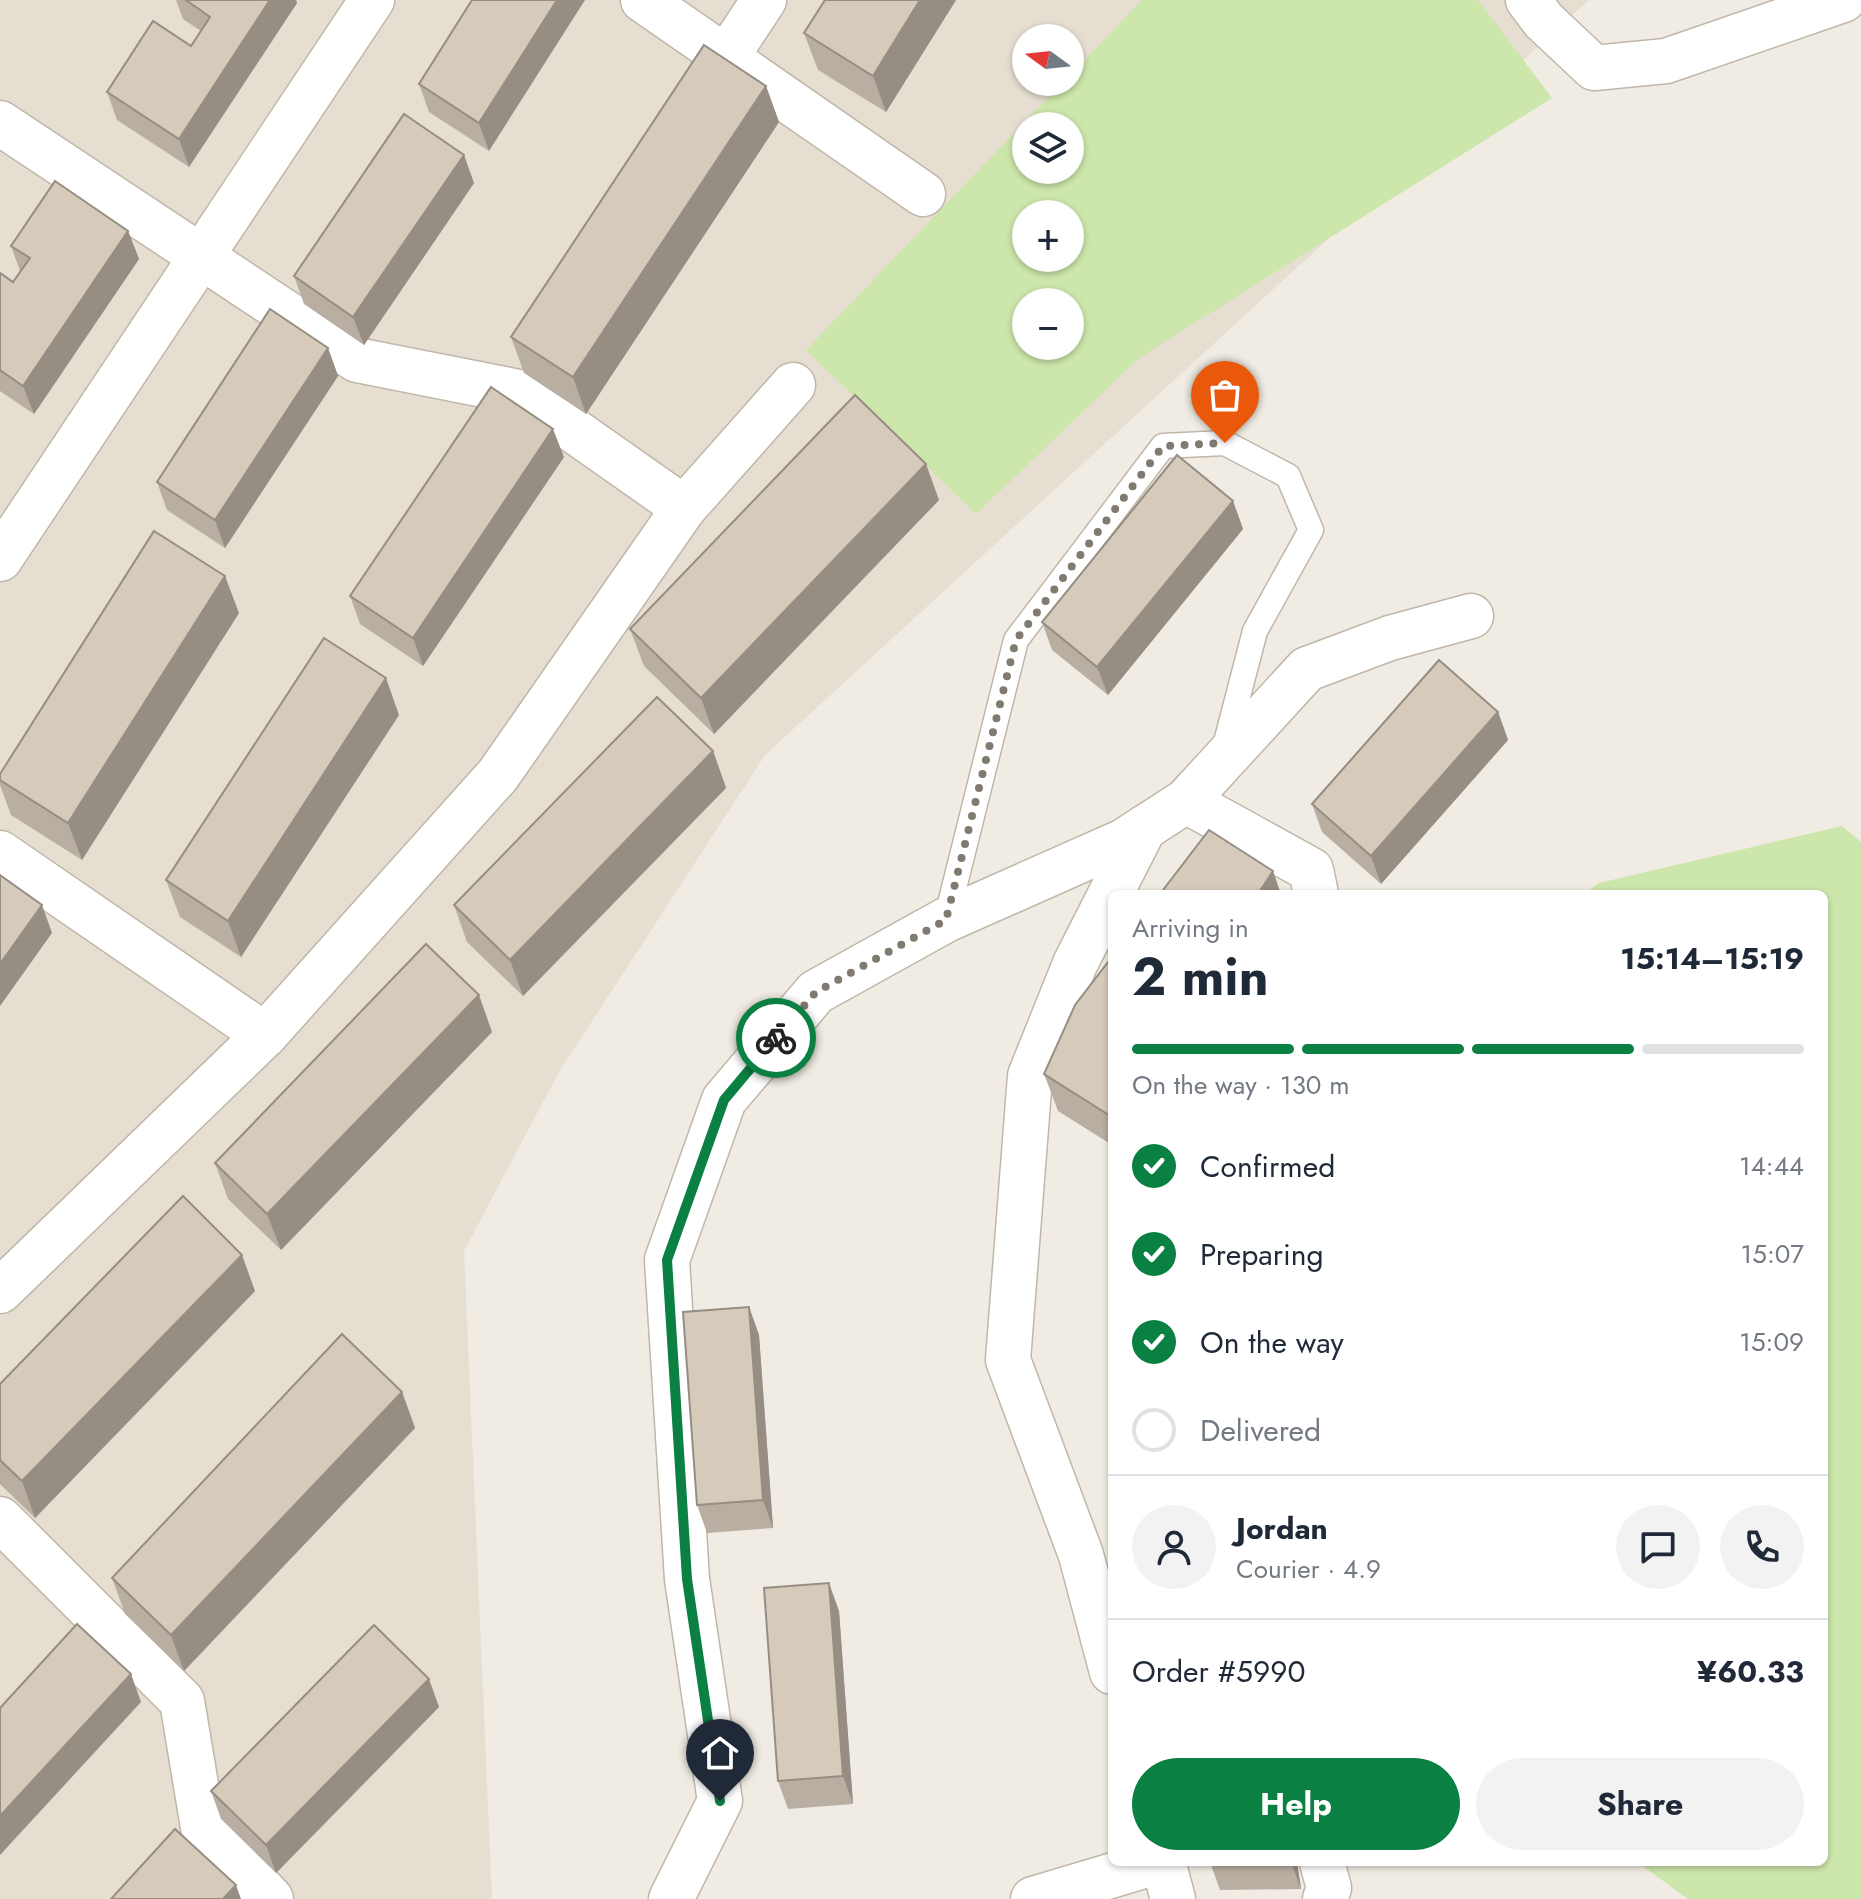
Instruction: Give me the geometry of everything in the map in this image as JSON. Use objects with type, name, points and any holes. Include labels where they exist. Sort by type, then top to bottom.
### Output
[{"type":"street","points":[[643,0],[923,194]]},
{"type":"street","points":[[725,59],[764,0]]},
{"type":"street","points":[[1528,0],[1544,21],[1594,68],[1666,61],[1843,0]]},
{"type":"street","points":[[0,559],[201,256],[363,3]]},
{"type":"street","points":[[0,123],[357,360],[519,392],[684,508]]},
{"type":"street","points":[[0,1291],[265,1035],[498,775],[684,508],[793,385]]},
{"type":"street","points":[[671,1899],[720,1801],[687,1579],[667,1260],[724,1100],[816,992],[946,920],[1124,841],[1186,801],[1307,669],[1390,638],[1471,616]]},
{"type":"street","points":[[1186,801],[1311,870],[1315,890]]},
{"type":"street","points":[[1113,890],[1144,828]]},
{"type":"street","points":[[0,853],[265,1035]]},
{"type":"street","points":[[1108,899],[1075,964],[1030,1076],[1008,1360],[1081,1555],[1108,1657]]},
{"type":"street","points":[[0,1519],[182,1701],[203,1827],[271,1899]]},
{"type":"street","points":[[1033,1899],[1146,1866]]},
{"type":"street","points":[[1161,1866],[1173,1899]]},
{"type":"street","points":[[1323,1866],[1329,1888],[1325,1899]]},
{"type":"lane","points":[[946,920],[1016,640],[1163,446],[1225,443],[1288,476],[1311,530],[1255,631],[1221,763]]},
{"type":"shaded area","points":[[0,0],[1589,0],[765,755],[559,1072],[464,1251],[492,1899],[0,1899]]},
{"type":"green space","points":[[1142,0],[1478,0],[1552,98],[1139,358],[976,514],[806,350],[1012,135],[1012,184],[1084,184],[1084,112],[1034,112],[1050,96],[1084,96],[1084,60]]},
{"type":"green space","points":[[1842,826],[1861,842],[1861,1899],[1688,1899],[1643,1866],[1828,1866],[1828,890],[1589,890],[1599,883]]},
{"type":"building","points":[[186,0],[270,0],[179,139],[107,92],[153,21],[191,46],[210,17]]},
{"type":"building","points":[[472,0],[557,0],[479,123],[419,84]]},
{"type":"building","points":[[825,0],[920,0],[873,76],[804,33]]},
{"type":"building","points":[[704,45],[766,86],[573,377],[511,337]]},
{"type":"building","points":[[404,114],[464,155],[353,317],[294,276]]},
{"type":"building","points":[[55,181],[128,231],[23,386],[0,370],[0,273],[13,282],[30,258],[11,246]]},
{"type":"building","points":[[270,309],[328,348],[215,520],[157,482]]},
{"type":"building","points":[[491,387],[553,429],[413,638],[350,596]]},
{"type":"building","points":[[855,395],[926,464],[701,698],[630,629]]},
{"type":"building","points":[[1177,455],[1233,501],[1097,667],[1042,622]]},
{"type":"building","points":[[154,531],[225,576],[68,823],[0,780],[0,774]]},
{"type":"building","points":[[324,638],[386,678],[228,921],[166,880]]},
{"type":"building","points":[[1439,660],[1498,712],[1371,856],[1312,804]]},
{"type":"building","points":[[657,697],[713,751],[510,960],[454,905]]},
{"type":"building","points":[[1209,830],[1273,871],[1261,890],[1163,890]]},
{"type":"building","points":[[0,875],[42,905],[0,964]]},
{"type":"building","points":[[426,944],[479,995],[267,1214],[215,1163]]},
{"type":"building","points":[[1108,962],[1108,1114],[1044,1074],[1075,1005]]},
{"type":"building","points":[[183,1196],[242,1255],[22,1481],[0,1460],[0,1384]]},
{"type":"building","points":[[749,1307],[763,1500],[697,1505],[683,1312]]},
{"type":"building","points":[[342,1334],[402,1392],[171,1635],[112,1578]]},
{"type":"building","points":[[829,1583],[843,1776],[778,1781],[764,1588]]},
{"type":"building","points":[[77,1624],[131,1674],[0,1816],[0,1708]]},
{"type":"building","points":[[374,1625],[429,1679],[266,1845],[211,1791]]},
{"type":"building","points":[[175,1829],[236,1885],[223,1899],[111,1899]]},
{"type":"way so far","points":[[776,1038],[816,992],[946,920],[1016,640],[1163,446],[1225,443]]},
{"type":"route","points":[[720,1801],[687,1579],[667,1260],[724,1100],[776,1038]]}]
